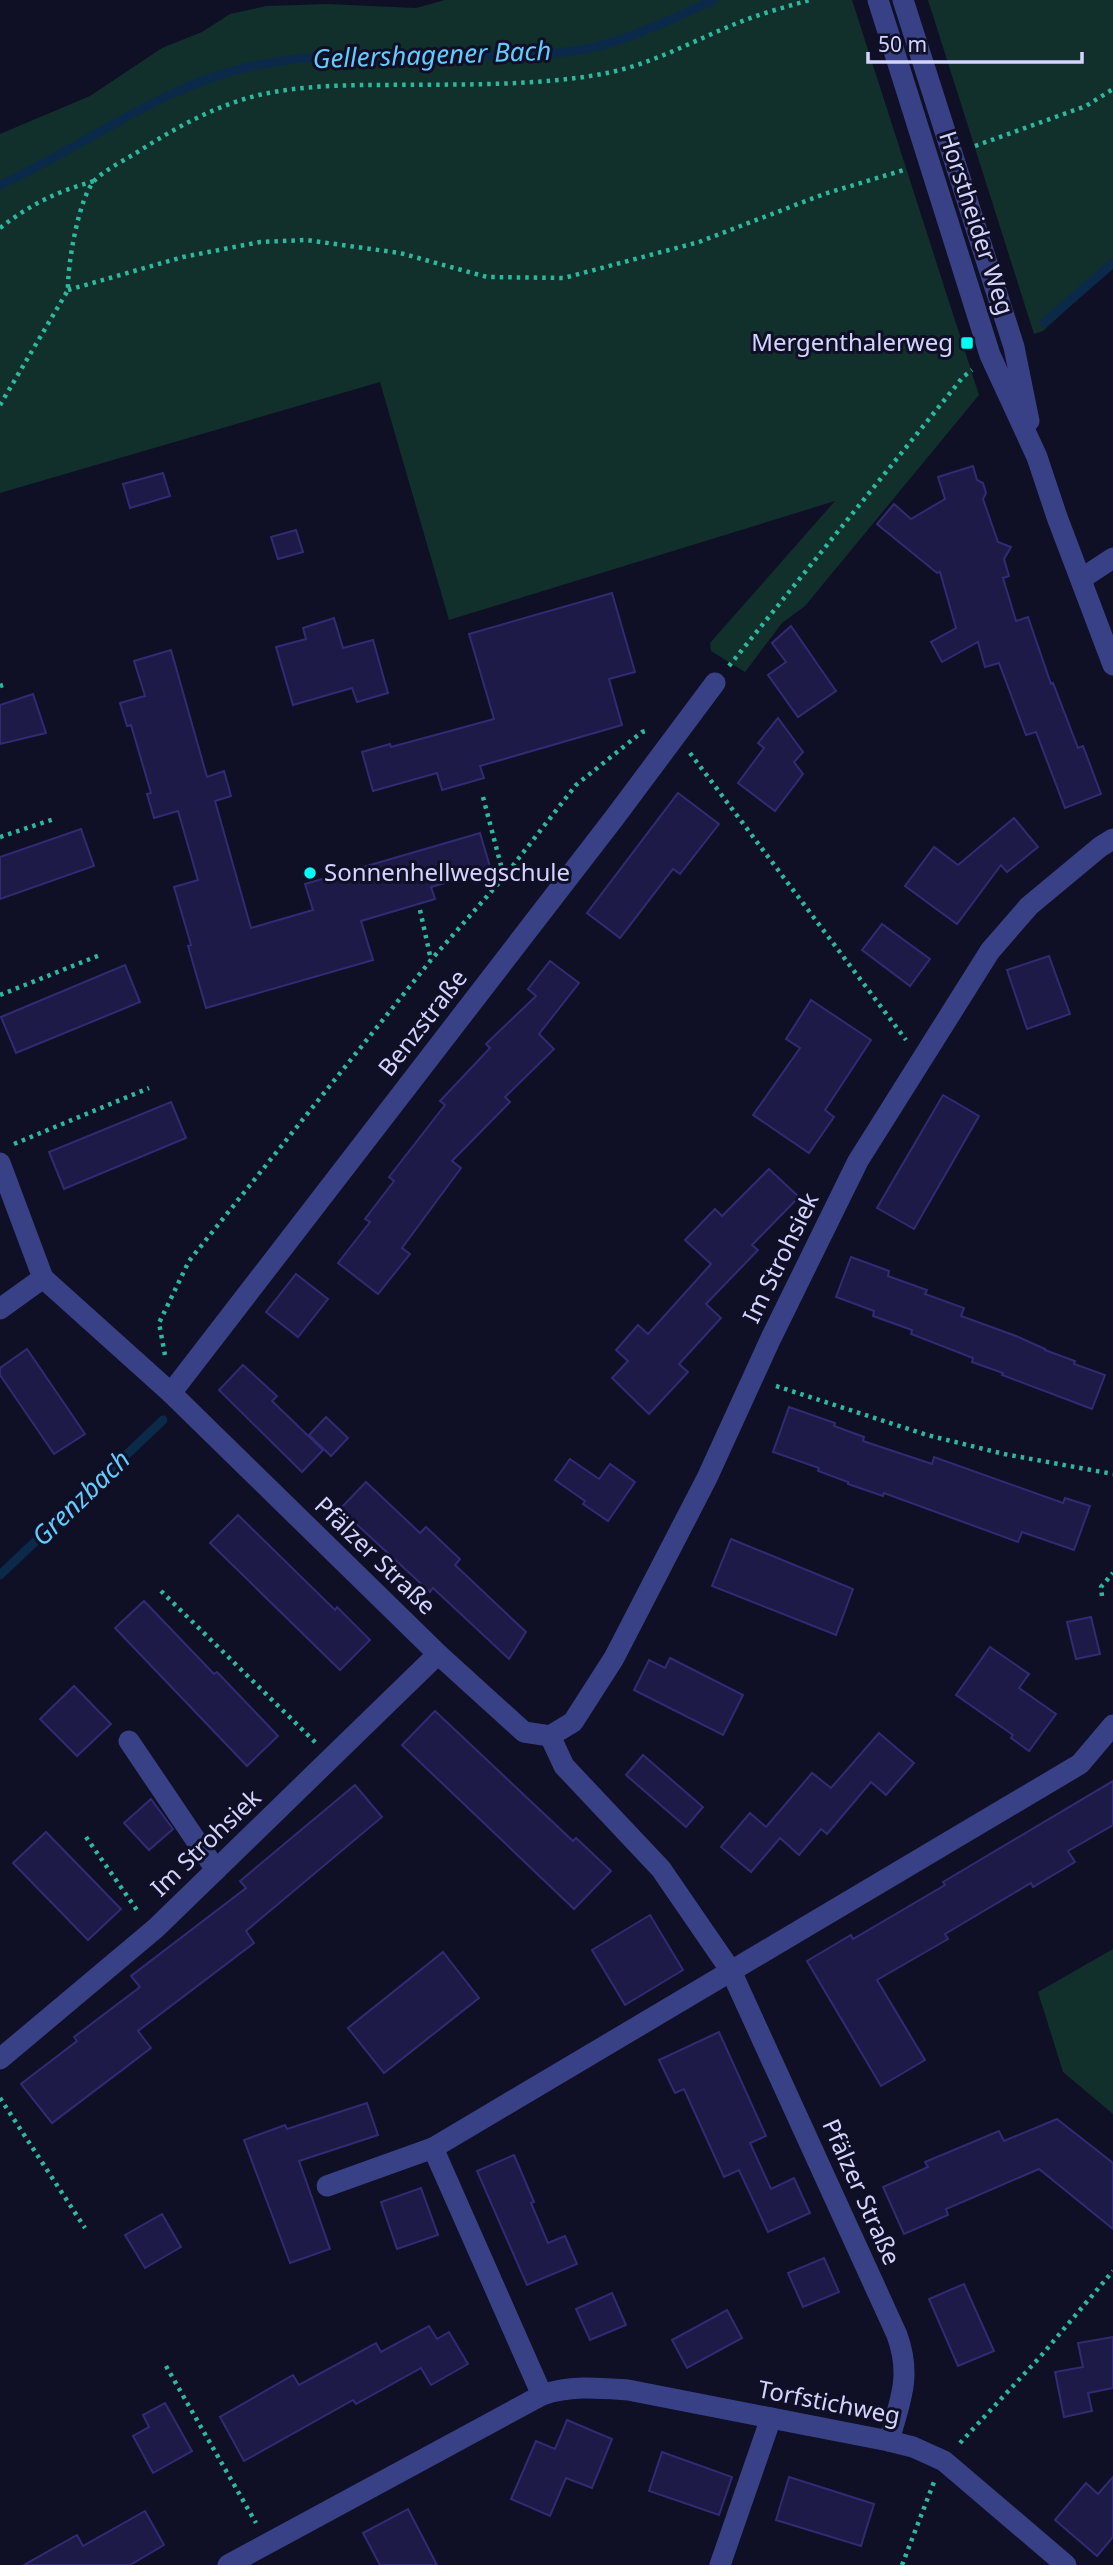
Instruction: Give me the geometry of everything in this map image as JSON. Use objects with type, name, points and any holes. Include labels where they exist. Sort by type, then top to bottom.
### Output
[{"type":"street","name":"Horstheider Weg","points":[[878,0],[990,355],[1037,457],[1113,665]]},
{"type":"street","name":"Horstheider Weg","points":[[903,0],[1014,347],[1037,457]]},
{"type":"street","points":[[1081,579],[1113,558]]},
{"type":"street","name":"Benzstraße","points":[[171,1392],[715,683]]},
{"type":"street","name":"Im Strohsiek","points":[[550,1736],[573,1722],[614,1658],[707,1478],[771,1338],[858,1161],[921,1060],[990,951],[1029,906],[1113,839]]},
{"type":"street","name":"Pfälzer Straße","points":[[0,1163],[43,1278],[171,1392],[438,1654],[524,1732],[550,1736],[564,1766],[661,1869],[731,1971],[904,2354],[905,2383],[889,2441]]},
{"type":"street","points":[[0,1309],[43,1278]]},
{"type":"street","name":"Im Strohsiek","points":[[0,2059],[151,1931],[438,1654]]},
{"type":"street","points":[[327,2186],[433,2148],[1080,1764],[1113,1725]]},
{"type":"street","points":[[129,1741],[216,1870]]},
{"type":"street","points":[[433,2148],[542,2395]]},
{"type":"street","name":"Torfstichweg","points":[[228,2565],[542,2395],[570,2388],[628,2390],[889,2441],[928,2453],[944,2461],[1066,2565]]},
{"type":"street","points":[[720,2565],[771,2418]]},
{"type":"path","points":[[0,228],[59,191],[94,181],[154,139],[192,118],[259,95],[349,85],[550,82],[609,73],[662,56],[769,12],[810,0]]},
{"type":"path","points":[[953,155],[1086,106],[1113,89]]},
{"type":"path","points":[[68,290],[183,257],[260,242],[306,240],[400,253],[487,277],[564,278],[699,242],[824,194],[929,163]]},
{"type":"path","points":[[0,405],[68,290],[67,275],[82,207],[94,181]]},
{"type":"path","points":[[715,683],[963,377],[990,355]]},
{"type":"path","points":[[171,1392],[159,1323],[189,1261],[431,960],[504,877],[576,785],[642,732],[690,718]]},
{"type":"path","points":[[676,736],[921,1060]]},
{"type":"path","points":[[483,797],[504,877]]},
{"type":"path","points":[[0,837],[54,819]]},
{"type":"path","points":[[420,910],[431,960]]},
{"type":"path","points":[[0,996],[100,955]]},
{"type":"path","points":[[12,1145],[149,1088]]},
{"type":"path","points":[[753,1379],[927,1435],[1004,1454],[1113,1474]]},
{"type":"path","points":[[1102,1596],[1101,1587],[1113,1573]]},
{"type":"path","points":[[161,1591],[331,1758]]},
{"type":"path","points":[[86,1837],[151,1931]]},
{"type":"path","points":[[0,2098],[85,2228]]},
{"type":"path","points":[[902,2565],[927,2496],[944,2461],[1040,2357],[1113,2271]]},
{"type":"path","points":[[166,2366],[268,2543]]},
{"type":"green space","points":[[445,0],[852,0],[979,395],[805,606],[782,623],[745,672],[711,651],[710,643],[835,501],[449,620],[380,382],[0,493],[0,134],[90,96],[162,48],[202,32],[230,14],[266,6],[327,4],[416,8]]},
{"type":"green space","points":[[928,0],[1113,0],[1113,267],[1043,331],[1034,334]]},
{"type":"green space","points":[[1113,1949],[1113,2114],[1063,2072],[1038,1992]]},
{"type":"building","points":[[973,466],[977,480],[983,483],[986,493],[983,499],[998,542],[1011,547],[1004,559],[1009,576],[1003,578],[1016,621],[1028,617],[1051,684],[1053,683],[1078,748],[1083,746],[1101,794],[1065,808],[1036,732],[1026,735],[999,663],[985,667],[978,642],[942,662],[931,642],[956,628],[940,572],[937,573],[877,524],[894,504],[911,519],[945,499],[938,477]]},
{"type":"building","points":[[163,473],[170,496],[130,508],[123,484]]},
{"type":"building","points":[[296,530],[303,552],[278,559],[271,537]]},
{"type":"building","points":[[612,593],[635,672],[609,679],[622,725],[480,766],[484,778],[442,790],[437,773],[373,791],[362,752],[390,744],[391,747],[494,719],[469,634]]},
{"type":"building","points":[[334,618],[343,648],[373,640],[388,693],[357,702],[352,688],[293,705],[276,647],[306,639],[303,628]]},
{"type":"building","points":[[791,626],[836,691],[798,717],[768,675],[786,662],[772,643]]},
{"type":"building","points":[[171,650],[207,777],[224,771],[231,796],[215,801],[251,928],[313,910],[305,884],[480,833],[491,870],[431,887],[435,899],[361,921],[373,960],[206,1008],[174,887],[198,880],[178,811],[154,818],[147,794],[151,793],[131,725],[127,726],[120,703],[145,696],[134,661]]},
{"type":"building","points":[[33,694],[46,733],[0,744],[0,705]]},
{"type":"building","points":[[778,718],[803,752],[794,762],[803,774],[775,811],[738,783],[764,748],[758,743]]},
{"type":"building","points":[[678,793],[719,824],[680,874],[673,869],[620,938],[587,913]]},
{"type":"building","points":[[1014,818],[1038,847],[1007,872],[1001,865],[957,924],[905,886],[934,847],[958,865]]},
{"type":"building","points":[[81,829],[94,866],[0,899],[0,857]]},
{"type":"building","points":[[882,924],[930,959],[910,986],[862,950]]},
{"type":"building","points":[[1049,956],[1070,1014],[1027,1029],[1007,970]]},
{"type":"building","points":[[550,961],[579,983],[539,1034],[554,1049],[505,1097],[510,1102],[452,1161],[461,1168],[402,1248],[410,1254],[378,1294],[338,1263],[370,1222],[365,1219],[394,1181],[389,1177],[445,1105],[440,1101],[490,1048],[486,1044],[536,996],[528,989]]},
{"type":"building","points":[[125,965],[140,1002],[16,1053],[1,1017]]},
{"type":"building","points":[[811,1000],[871,1040],[825,1110],[834,1117],[809,1153],[753,1115],[800,1048],[786,1039]]},
{"type":"building","points":[[943,1095],[979,1116],[914,1229],[877,1208]]},
{"type":"building","points":[[171,1102],[186,1138],[64,1189],[49,1152]]},
{"type":"building","points":[[769,1169],[799,1197],[752,1245],[758,1250],[706,1304],[721,1318],[679,1364],[688,1372],[649,1414],[612,1378],[628,1361],[616,1350],[638,1325],[648,1334],[711,1264],[685,1240],[715,1209],[722,1216]]},
{"type":"building","points":[[851,1257],[889,1271],[888,1276],[927,1290],[925,1294],[964,1308],[961,1316],[1016,1336],[1075,1361],[1074,1364],[1105,1375],[1092,1409],[972,1362],[973,1358],[911,1334],[912,1330],[873,1316],[874,1311],[836,1297]]},
{"type":"building","points":[[296,1274],[328,1299],[298,1337],[266,1312]]},
{"type":"building","points":[[27,1349],[85,1434],[54,1454],[0,1375],[0,1368]]},
{"type":"building","points":[[243,1365],[277,1396],[272,1401],[323,1450],[302,1472],[219,1390]]},
{"type":"building","points":[[789,1407],[835,1423],[834,1426],[864,1437],[863,1441],[932,1464],[934,1457],[1063,1503],[1065,1498],[1090,1506],[1074,1550],[1022,1532],[1018,1542],[884,1493],[883,1496],[848,1484],[818,1471],[819,1468],[773,1452]]},
{"type":"building","points":[[326,1417],[348,1438],[331,1456],[309,1435]]},
{"type":"building","points":[[570,1459],[599,1479],[610,1464],[635,1482],[608,1521],[555,1480]]},
{"type":"building","points":[[366,1482],[420,1533],[426,1527],[460,1559],[455,1565],[526,1632],[509,1659],[433,1588],[430,1592],[340,1509]]},
{"type":"building","points":[[238,1515],[335,1610],[337,1607],[370,1640],[340,1670],[210,1543]]},
{"type":"building","points":[[731,1539],[853,1589],[836,1635],[712,1586]]},
{"type":"building","points":[[144,1601],[278,1736],[247,1766],[115,1628]]},
{"type":"building","points":[[1091,1617],[1100,1654],[1076,1659],[1067,1622]]},
{"type":"building","points":[[990,1647],[1029,1674],[1019,1688],[1056,1714],[1029,1751],[1011,1738],[1013,1735],[956,1695]]},
{"type":"building","points":[[670,1658],[743,1695],[723,1735],[634,1690],[649,1660],[665,1668]]},
{"type":"building","points":[[74,1686],[111,1724],[77,1756],[40,1719]]},
{"type":"building","points":[[435,1711],[573,1841],[576,1838],[611,1871],[574,1909],[402,1745]]},
{"type":"building","points":[[879,1733],[914,1763],[886,1795],[871,1782],[827,1834],[821,1829],[799,1855],[780,1838],[751,1872],[721,1847],[750,1813],[766,1827],[812,1773],[831,1788]]},
{"type":"building","points":[[643,1755],[703,1807],[686,1827],[626,1775]]},
{"type":"building","points":[[1113,1781],[1113,1825],[1068,1851],[1075,1862],[1033,1887],[1031,1883],[945,1934],[948,1939],[877,1980],[925,2060],[881,2086],[807,1961],[851,1935],[853,1939],[945,1885],[943,1882]]},
{"type":"building","points":[[355,1785],[382,1817],[246,1931],[254,1943],[138,2031],[151,2048],[52,2123],[21,2084],[77,2041],[74,2037],[140,1987],[131,1976],[246,1888],[240,1881]]},
{"type":"building","points":[[151,1799],[173,1829],[149,1850],[124,1823]]},
{"type":"building","points":[[46,1832],[121,1909],[88,1940],[13,1863]]},
{"type":"building","points":[[650,1915],[683,1970],[625,2005],[592,1950]]},
{"type":"building","points":[[443,1952],[479,1998],[384,2073],[348,2028]]},
{"type":"building","points":[[719,2032],[766,2136],[750,2143],[771,2189],[794,2178],[810,2213],[768,2232],[739,2170],[724,2177],[684,2089],[675,2093],[659,2060]]},
{"type":"building","points":[[367,2103],[378,2135],[299,2161],[330,2249],[290,2263],[244,2140],[285,2125],[287,2129]]},
{"type":"building","points":[[1057,2119],[1113,2163],[1113,2229],[1039,2169],[946,2209],[948,2215],[904,2234],[883,2187],[928,2167],[925,2162],[999,2131],[1004,2141]]},
{"type":"building","points":[[514,2155],[548,2243],[565,2236],[577,2264],[527,2285],[477,2171]]},
{"type":"building","points":[[421,2188],[438,2235],[397,2249],[381,2202]]},
{"type":"building","points":[[162,2214],[181,2247],[145,2268],[125,2235]]},
{"type":"building","points":[[824,2258],[839,2292],[803,2307],[788,2273]]},
{"type":"building","points":[[964,2284],[994,2351],[958,2366],[929,2299]]},
{"type":"building","points":[[612,2293],[626,2325],[590,2340],[576,2309]]},
{"type":"building","points":[[727,2310],[742,2338],[687,2368],[672,2340]]},
{"type":"building","points":[[429,2326],[437,2339],[449,2332],[468,2364],[431,2385],[421,2368],[356,2404],[353,2400],[244,2461],[220,2417],[293,2375],[299,2385],[376,2343],[381,2352]]},
{"type":"building","points":[[1113,2337],[1113,2388],[1088,2393],[1092,2411],[1064,2417],[1055,2372],[1083,2367],[1078,2343]]},
{"type":"building","points":[[165,2403],[192,2451],[153,2473],[133,2436],[149,2427],[143,2415]]},
{"type":"building","points":[[567,2420],[612,2439],[592,2488],[566,2478],[550,2516],[511,2499],[536,2441],[555,2449]]},
{"type":"building","points":[[662,2452],[732,2477],[719,2515],[649,2491]]},
{"type":"building","points":[[789,2477],[874,2504],[861,2546],[776,2520]]},
{"type":"building","points":[[1113,2477],[1113,2537],[1097,2556],[1055,2520],[1086,2483],[1098,2494]]},
{"type":"building","points":[[408,2509],[437,2565],[380,2565],[363,2533]]},
{"type":"building","points":[[145,2511],[164,2545],[130,2565],[24,2565],[77,2535],[83,2546]]},
{"type":"waterway","name":"Gellershagener Bach","points":[[0,185],[158,101],[223,74],[258,65],[337,55],[515,55],[576,51],[638,33],[714,0]]},
{"type":"waterway","name":"Grenzbach","points":[[1044,323],[1113,263]]},
{"type":"waterway","name":"Grenzbach","points":[[0,1575],[163,1420]]},
{"type":"place","name":"Mergenthalerweg","points":[[967,343]]},
{"type":"place","name":"Sonnenhellwegschule","points":[[310,873]]}]
